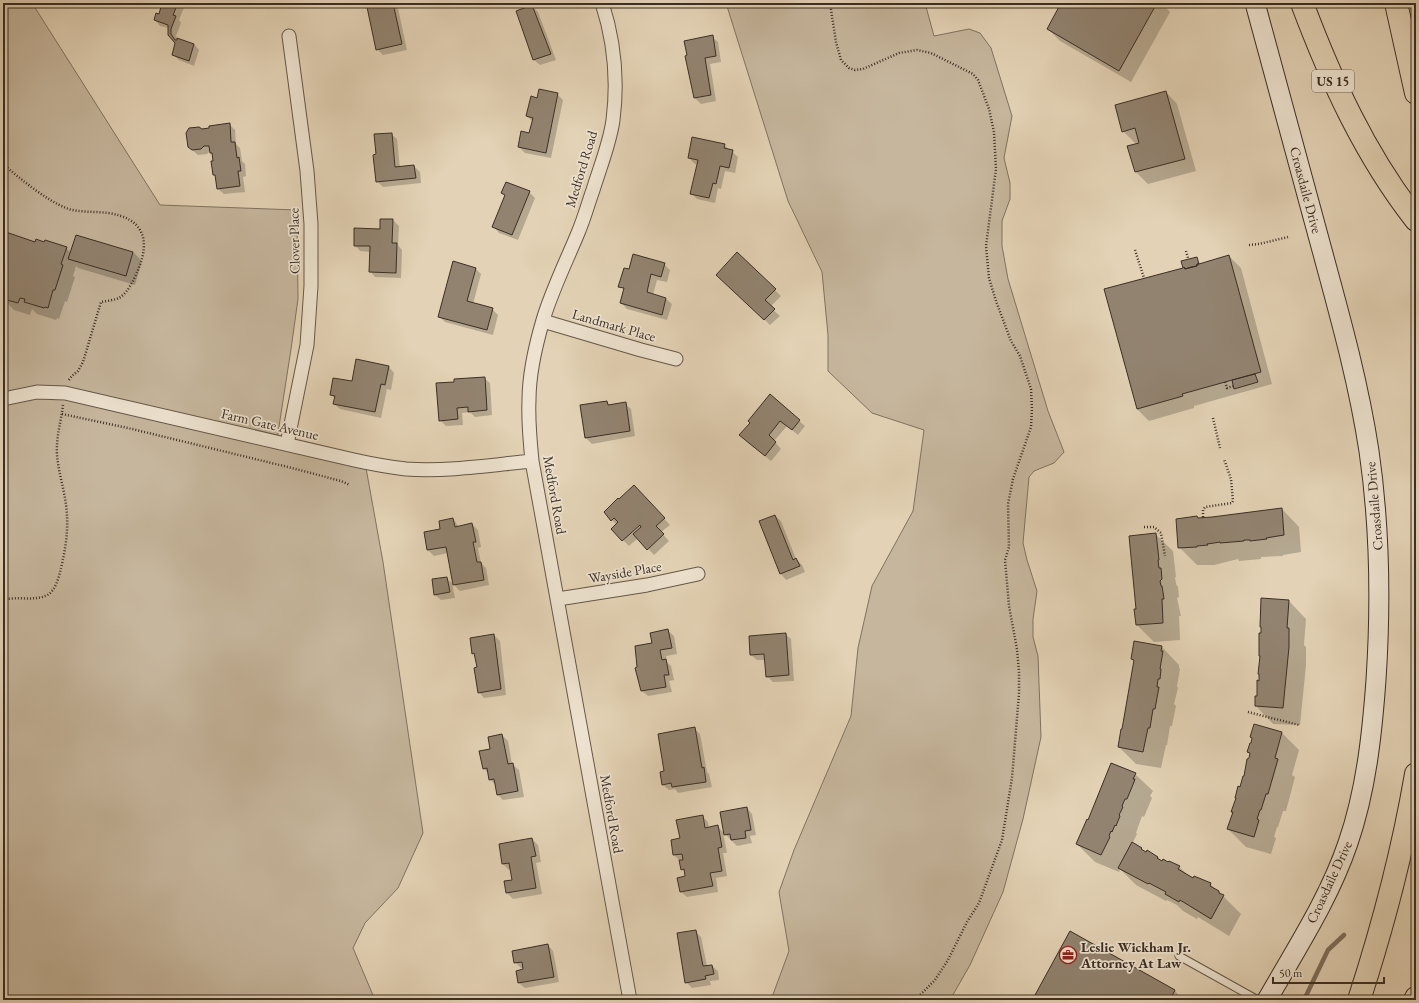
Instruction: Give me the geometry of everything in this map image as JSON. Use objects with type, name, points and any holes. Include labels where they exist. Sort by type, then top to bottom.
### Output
[{"type":"highway","name":"US 15","points":[[1302,3],[1335,85],[1352,119],[1372,155],[1406,208],[1416,220]]},
{"type":"highway","points":[[1396,3],[1416,93]]},
{"type":"highway","points":[[1360,1000],[1392,888],[1416,774]]},
{"type":"highway","points":[[1345,1000],[1377,943]]},
{"type":"street","name":"Medford Road","points":[[602,3],[610,32],[614,61],[615,92],[613,121],[604,154],[578,231],[555,284],[543,321],[532,370],[529,400],[529,434],[532,461],[630,1000]]},
{"type":"street","name":"Croasdaile Drive","points":[[1255,3],[1346,338],[1362,410],[1369,452],[1376,519],[1379,607],[1378,650],[1370,738],[1363,786],[1355,819],[1330,887],[1267,1000]]},
{"type":"street","name":"Clover Place","points":[[286,444],[307,345],[311,239],[307,171],[289,36]]},
{"type":"street","name":"Landmark Place","points":[[543,321],[676,359]]},
{"type":"street","name":"Farm Gate Avenue","points":[[3,400],[37,392],[65,393],[354,460],[382,466],[407,469],[440,469],[532,461]]},
{"type":"street","name":"Wayside Place","points":[[558,599],[647,585],[698,574]]},
{"type":"lane","points":[[1179,956],[1258,1000]]},
{"type":"path","points":[[830,3],[836,42],[841,60],[849,68],[855,70],[863,69],[899,53],[918,50],[931,53],[973,74],[978,80],[989,109],[994,132],[996,169],[986,246],[989,278],[998,308],[1011,341],[1020,356],[1031,389],[1031,427],[1013,479],[1008,504],[1009,547],[1005,560],[1009,606],[1017,649],[1019,694],[1012,778],[1002,840],[979,903],[967,922],[948,960],[935,980],[915,1000]]},
{"type":"path","points":[[3,164],[27,184],[64,207],[81,211],[109,213],[123,216],[133,221],[143,234],[144,246],[143,255],[131,284],[119,298],[101,302],[83,362],[78,371],[69,379],[65,393],[57,434],[57,456],[66,504],[68,530],[60,573],[56,584],[46,596],[10,598],[3,600]]},
{"type":"path","points":[[1249,245],[1288,237]]},
{"type":"path","points":[[1135,250],[1144,278]]},
{"type":"path","points":[[1186,251],[1188,258]]},
{"type":"path","points":[[1225,382],[1227,388],[1233,386]]},
{"type":"path","points":[[62,414],[128,428],[292,468],[341,481],[350,485]]},
{"type":"path","points":[[1213,418],[1220,448]]},
{"type":"path","points":[[1203,518],[1203,510],[1205,507],[1232,503],[1233,501],[1231,479],[1224,459]]},
{"type":"path","points":[[1144,527],[1154,527],[1160,533],[1165,556]]},
{"type":"path","points":[[1248,712],[1299,725]]},
{"type":"shaded area","points":[[3,3],[32,3],[160,205],[297,210],[298,299],[276,446],[366,468],[383,562],[423,833],[398,888],[365,923],[353,948],[375,1000],[3,1000]]},
{"type":"shaded area","points":[[726,3],[925,3],[934,36],[969,29],[980,33],[991,48],[1012,116],[1004,158],[1010,183],[1010,199],[1002,221],[1002,246],[1008,279],[1048,411],[1064,452],[1054,463],[1034,471],[1029,477],[1023,543],[1037,591],[1033,619],[1033,637],[1038,656],[1041,737],[1023,819],[1003,892],[970,965],[950,1000],[771,1000],[789,951],[779,892],[794,850],[851,716],[858,648],[872,586],[913,511],[924,430],[872,413],[828,371],[828,335],[822,272],[788,201]]},
{"type":"building","points":[[162,3],[178,3],[173,15],[176,16],[171,29],[171,34],[175,40],[177,40],[177,38],[194,44],[189,61],[172,55],[175,43],[168,35],[168,25],[154,20],[156,13],[159,14]]},
{"type":"building","points":[[384,3],[393,3],[402,44],[376,50],[367,7]]},
{"type":"building","points":[[1061,3],[1157,3],[1119,71],[1047,29]]},
{"type":"building","points":[[532,5],[551,54],[533,60],[516,11]]},
{"type":"building","points":[[713,35],[716,56],[705,58],[711,95],[694,98],[685,56],[687,55],[684,41]]},
{"type":"building","points":[[539,89],[558,93],[546,153],[518,147],[521,131],[529,133],[533,118],[526,116],[531,96],[537,98]]},
{"type":"building","points":[[1166,91],[1185,159],[1135,172],[1127,146],[1139,143],[1135,128],[1122,132],[1115,105]]},
{"type":"building","points":[[230,123],[231,142],[235,142],[237,158],[239,157],[241,171],[238,171],[240,186],[217,189],[211,161],[213,161],[212,153],[210,153],[209,146],[192,150],[188,147],[186,133],[189,128],[199,127],[202,129],[209,128],[209,126]]},
{"type":"building","points":[[392,133],[395,167],[414,165],[416,178],[376,182],[373,155],[376,154],[374,134]]},
{"type":"building","points":[[692,137],[725,144],[724,148],[733,150],[729,168],[720,166],[716,184],[713,183],[709,198],[690,194],[698,160],[688,158]]},
{"type":"building","points":[[506,182],[530,191],[512,235],[492,227],[505,195],[501,193]]},
{"type":"building","points":[[380,219],[393,219],[392,243],[397,243],[396,273],[369,272],[370,246],[354,246],[354,228],[380,229]]},
{"type":"building","points":[[3,231],[35,242],[36,239],[44,242],[45,240],[67,247],[61,264],[63,265],[55,290],[53,290],[48,308],[24,302],[25,299],[20,298],[18,303],[3,299]]},
{"type":"building","points":[[76,235],[133,252],[126,276],[68,259]]},
{"type":"building","points":[[737,252],[776,289],[765,300],[775,309],[764,320],[716,275]]},
{"type":"building","points":[[633,254],[665,263],[661,277],[651,274],[647,292],[666,298],[662,315],[620,303],[624,288],[618,287],[624,268],[629,269]]},
{"type":"building","points":[[1229,255],[1261,372],[1182,394],[1183,396],[1137,409],[1104,289],[1184,267],[1185,269],[1197,266],[1197,264]]},
{"type":"building","points":[[1197,257],[1199,264],[1197,264],[1197,266],[1185,269],[1184,267],[1183,268],[1181,261]]},
{"type":"building","points":[[453,261],[476,268],[467,301],[493,308],[487,330],[438,317]]},
{"type":"building","points":[[356,359],[389,366],[385,385],[381,384],[375,412],[333,404],[335,396],[330,395],[333,378],[352,381]]},
{"type":"building","points":[[1255,374],[1258,382],[1234,389],[1232,380]]},
{"type":"building","points":[[485,377],[487,410],[468,412],[468,407],[457,408],[458,419],[439,421],[436,383],[454,382],[454,379]]},
{"type":"building","points":[[770,394],[800,420],[792,430],[780,421],[769,435],[776,442],[765,456],[739,435],[750,423],[748,421]]},
{"type":"building","points":[[607,401],[608,405],[626,402],[630,431],[585,438],[580,405]]},
{"type":"building","points":[[634,485],[665,518],[656,526],[664,534],[647,550],[633,534],[641,527],[640,525],[622,541],[611,529],[618,522],[614,518],[611,521],[604,512]]},
{"type":"building","points":[[1282,508],[1284,535],[1266,538],[1267,539],[1220,542],[1197,547],[1178,548],[1176,519],[1197,516],[1198,518],[1212,517]]},
{"type":"building","points":[[775,515],[793,560],[796,558],[800,566],[780,574],[759,521]]},
{"type":"building","points":[[453,518],[455,527],[472,523],[476,542],[473,542],[477,562],[481,562],[484,580],[453,585],[446,547],[427,550],[424,532],[440,529],[439,521]]},
{"type":"building","points":[[1156,533],[1159,568],[1161,568],[1162,579],[1160,581],[1164,599],[1162,599],[1163,623],[1136,625],[1134,609],[1136,609],[1129,536]]},
{"type":"building","points":[[447,577],[450,592],[434,595],[432,579]]},
{"type":"building","points":[[1261,598],[1289,600],[1287,628],[1289,628],[1289,647],[1283,708],[1255,706],[1255,696],[1257,696],[1257,680],[1259,681]]},
{"type":"building","points":[[668,629],[672,648],[660,650],[662,660],[666,659],[669,675],[664,675],[666,687],[641,691],[635,668],[637,667],[635,646],[652,643],[650,633]]},
{"type":"building","points":[[786,633],[789,675],[766,677],[764,654],[750,655],[749,636]]},
{"type":"building","points":[[494,634],[501,689],[478,693],[474,668],[477,667],[474,653],[472,654],[470,638]]},
{"type":"building","points":[[1134,641],[1162,646],[1161,651],[1163,651],[1155,709],[1153,709],[1150,728],[1148,728],[1143,752],[1118,747],[1134,660],[1131,659]]},
{"type":"building","points":[[1254,724],[1282,732],[1275,758],[1278,759],[1268,794],[1266,794],[1257,819],[1259,820],[1254,837],[1227,829],[1233,812],[1231,812],[1238,786],[1240,787],[1244,776],[1247,759],[1249,758],[1250,753],[1247,752],[1251,743],[1252,738],[1250,737]]},
{"type":"building","points":[[695,727],[706,782],[672,787],[671,783],[662,785],[660,772],[664,771],[658,734]]},
{"type":"building","points":[[502,734],[508,764],[513,763],[518,791],[497,795],[494,779],[489,780],[487,768],[483,769],[479,751],[490,749],[488,737]]},
{"type":"building","points":[[1111,763],[1136,773],[1127,799],[1125,799],[1122,806],[1123,807],[1116,826],[1115,825],[1112,832],[1111,831],[1110,837],[1101,855],[1076,844],[1087,819],[1088,820]]},
{"type":"building","points":[[747,807],[751,830],[745,831],[746,838],[731,840],[730,834],[724,835],[720,812]]},
{"type":"building","points":[[703,815],[705,828],[718,825],[722,847],[718,848],[722,871],[710,873],[713,886],[680,892],[677,878],[685,876],[684,869],[681,870],[679,860],[683,860],[682,854],[673,855],[671,840],[680,838],[676,820]]},
{"type":"building","points":[[532,838],[536,856],[531,857],[536,888],[506,893],[504,881],[512,880],[509,863],[502,864],[499,844]]},
{"type":"building","points":[[1132,842],[1146,852],[1147,850],[1162,861],[1163,859],[1180,866],[1178,869],[1193,878],[1194,876],[1211,883],[1210,886],[1224,895],[1211,919],[1180,900],[1179,902],[1165,894],[1166,892],[1118,868]]},
{"type":"building","points":[[696,930],[703,966],[712,965],[714,974],[705,976],[706,979],[685,983],[677,933]]},
{"type":"building","points":[[1070,931],[1175,990],[1170,1000],[1044,1000],[1035,995]]},
{"type":"building","points":[[548,944],[554,977],[518,983],[516,971],[523,969],[522,962],[514,963],[512,951]]},
{"type":"waterway","points":[[1304,1000],[1328,950],[1344,935]]},
{"type":"place","name":"Leslie Wickham Jr. Attorney At Law","points":[[1068,955]]}]
